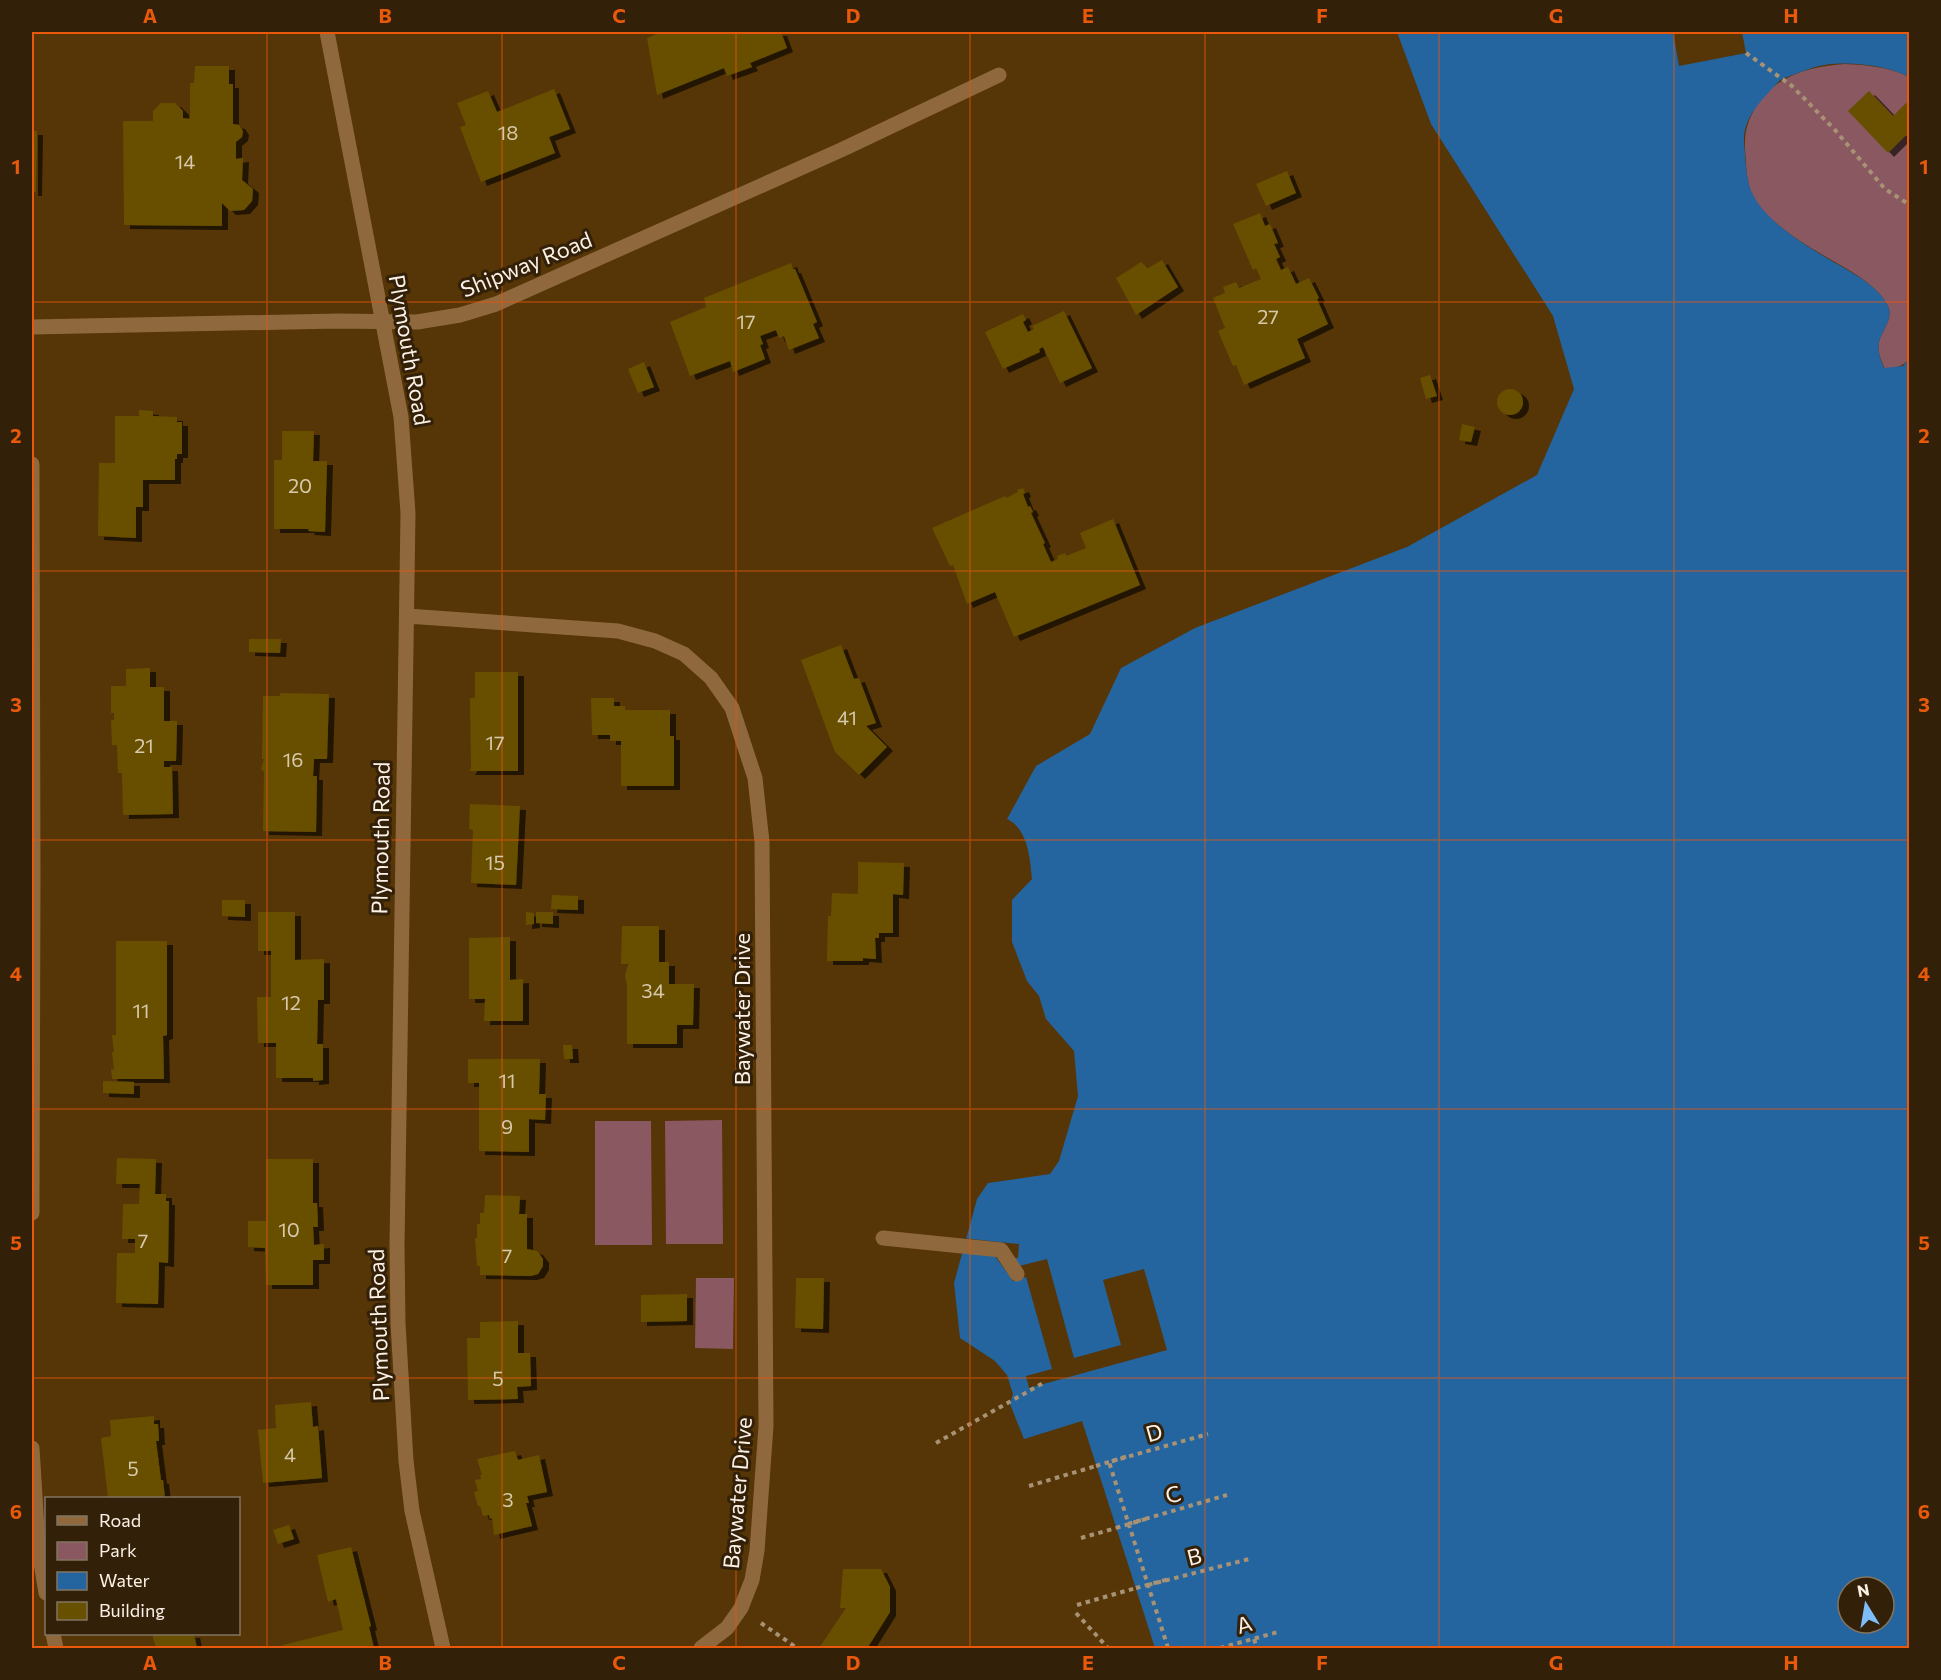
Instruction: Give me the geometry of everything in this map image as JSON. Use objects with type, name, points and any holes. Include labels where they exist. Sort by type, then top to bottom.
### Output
[{"type":"street","name":"Plymouth Road","points":[[327,32],[401,417],[408,513],[398,1323],[406,1461],[412,1511],[442,1648]]},
{"type":"street","name":"Shipway Road","points":[[32,327],[338,321],[383,323],[417,322],[460,315],[496,304],[830,155],[999,75]]},
{"type":"street","points":[[32,464],[32,1213]]},
{"type":"street","name":"Baywater Drive","points":[[407,616],[618,631],[656,641],[684,654],[711,678],[732,708],[755,778],[762,842],[766,1426],[757,1551],[752,1580],[741,1608],[727,1628],[701,1648]]},
{"type":"street","points":[[883,1238],[1001,1250],[1017,1274]]},
{"type":"street","points":[[32,1448],[38,1545],[45,1587]]},
{"type":"path","points":[[1746,54],[1792,86],[1835,130],[1885,189],[1910,205]]},
{"type":"path","points":[[936,1443],[1045,1382]]},
{"type":"path","name":"D","points":[[1128,1524],[1108,1462],[1208,1434]]},
{"type":"path","points":[[1029,1486],[1128,1456]]},
{"type":"path","name":"C","points":[[1128,1524],[1227,1495]]},
{"type":"path","points":[[1081,1538],[1149,1518]]},
{"type":"path","points":[[1128,1524],[1168,1648]]},
{"type":"path","name":"B","points":[[1148,1585],[1249,1559]]},
{"type":"path","points":[[1077,1605],[1169,1579]]},
{"type":"path","points":[[741,1608],[797,1648]]},
{"type":"path","points":[[1076,1613],[1108,1648]]},
{"type":"path","name":"A","points":[[1220,1648],[1278,1632]]},
{"type":"path","points":[[1254,1639],[1257,1648]]},
{"type":"green space","points":[[1845,64],[1886,69],[1909,77],[1910,358],[1901,365],[1885,369],[1879,352],[1879,342],[1890,314],[1883,298],[1861,278],[1805,244],[1769,217],[1753,196],[1747,174],[1746,130],[1761,100],[1780,82],[1792,76],[1817,68]]},
{"type":"green space","points":[[722,1120],[723,1244],[666,1244],[665,1121]]},
{"type":"green space","points":[[595,1121],[651,1121],[652,1245],[595,1245]]},
{"type":"green space","points":[[696,1278],[734,1278],[733,1349],[695,1348]]},
{"type":"water","points":[[1397,32],[1909,32],[1909,77],[1875,66],[1848,63],[1823,65],[1782,79],[1755,109],[1746,128],[1744,143],[1749,184],[1754,197],[1771,219],[1795,238],[1869,284],[1887,304],[1890,314],[1879,345],[1884,368],[1903,366],[1909,358],[1909,1648],[1155,1648],[1082,1421],[1024,1439],[1010,1404],[1013,1394],[1007,1375],[995,1361],[960,1338],[954,1283],[977,1199],[988,1183],[1050,1174],[1059,1161],[1078,1096],[1074,1051],[1046,1019],[1039,996],[1027,981],[1012,942],[1012,900],[1032,879],[1029,853],[1024,837],[1007,819],[1036,766],[1090,734],[1121,668],[1195,628],[1407,547],[1537,475],[1574,389],[1553,316],[1431,124]]},
{"type":"pier","points":[[1673,32],[1742,32],[1746,53],[1679,66]]},
{"type":"pier","points":[[962,1238],[1019,1244],[1018,1258],[1013,1258],[1019,1266],[1047,1259],[1074,1358],[1121,1345],[1103,1280],[1144,1269],[1167,1350],[1029,1388],[1026,1376],[1052,1369],[1026,1277],[1013,1281],[995,1256],[958,1252]]},
{"type":"building","points":[[661,32],[781,32],[787,48],[750,63],[752,67],[727,76],[724,68],[657,95],[647,38]]},
{"type":"building","points":[[195,66],[229,66],[229,84],[233,84],[233,124],[239,125],[243,131],[242,137],[236,142],[236,159],[243,158],[242,180],[253,189],[252,201],[244,210],[230,211],[222,203],[222,226],[124,225],[123,121],[153,121],[153,111],[161,103],[175,103],[183,111],[183,118],[190,119],[190,83],[194,83]]},
{"type":"building","points":[[554,89],[570,129],[549,137],[555,153],[481,182],[460,127],[466,125],[457,103],[488,91],[497,112]]},
{"type":"building","points":[[1869,91],[1893,116],[1906,103],[1910,106],[1910,139],[1906,135],[1888,153],[1848,111]]},
{"type":"building","points":[[32,131],[37,131],[36,192],[32,192]]},
{"type":"building","points":[[1287,171],[1296,193],[1266,206],[1256,184]]},
{"type":"building","points":[[1260,213],[1265,226],[1270,224],[1278,243],[1274,244],[1280,257],[1276,259],[1281,270],[1288,267],[1296,284],[1309,278],[1328,324],[1297,339],[1305,358],[1244,385],[1218,331],[1225,328],[1213,298],[1225,293],[1223,287],[1236,282],[1239,288],[1261,279],[1256,268],[1253,270],[1233,224]]},
{"type":"building","points":[[1162,260],[1178,287],[1136,315],[1116,278],[1141,262],[1148,268]]},
{"type":"building","points":[[791,263],[817,322],[813,324],[819,338],[789,350],[784,336],[779,338],[776,330],[760,336],[763,344],[760,345],[765,359],[733,372],[730,361],[690,376],[670,322],[706,307],[704,298]]},
{"type":"building","points":[[1064,311],[1092,368],[1060,383],[1043,347],[1039,349],[1040,352],[1003,369],[985,332],[1023,314],[1026,320],[1023,322],[1028,332],[1034,329],[1032,326]]},
{"type":"building","points":[[644,362],[654,387],[638,393],[628,369]]},
{"type":"building","points":[[1430,375],[1437,396],[1426,399],[1420,378]]},
{"type":"building","points":[[1510,389],[1519,393],[1523,402],[1519,411],[1510,415],[1501,411],[1497,402],[1501,393]]},
{"type":"building","points":[[139,410],[153,411],[153,416],[177,417],[177,422],[182,422],[182,454],[177,454],[177,459],[175,459],[175,480],[143,480],[143,507],[136,507],[136,538],[98,536],[99,463],[115,463],[115,416],[139,416]]},
{"type":"building","points":[[1462,424],[1475,427],[1471,442],[1459,440]]},
{"type":"building","points":[[282,431],[314,431],[313,461],[327,461],[325,532],[308,531],[309,529],[274,529],[274,460],[282,460]]},
{"type":"building","points":[[1023,488],[1025,493],[1023,494],[1028,507],[1030,506],[1033,512],[1031,513],[1051,562],[1058,559],[1057,556],[1065,553],[1066,556],[1086,548],[1080,533],[1113,519],[1140,585],[1014,637],[995,592],[967,604],[953,565],[950,566],[932,528],[1005,496],[1006,498]]},
{"type":"building","points":[[249,639],[281,639],[280,653],[249,652]]},
{"type":"building","points":[[841,645],[854,679],[859,678],[876,723],[866,726],[887,747],[859,775],[835,752],[801,660]]},
{"type":"building","points":[[150,668],[150,687],[164,687],[164,721],[177,721],[176,761],[164,761],[164,767],[172,767],[173,814],[123,815],[122,773],[118,773],[117,745],[112,745],[111,720],[114,720],[114,713],[111,713],[111,686],[126,686],[126,669]]},
{"type":"building","points":[[475,672],[518,672],[518,771],[469,771],[471,768],[470,698],[475,698]]},
{"type":"building","points":[[280,693],[329,694],[327,759],[314,759],[313,776],[317,776],[316,832],[263,831],[264,772],[261,769],[264,759],[262,759],[263,696],[280,696]]},
{"type":"building","points":[[591,698],[614,698],[614,706],[625,706],[625,710],[670,710],[670,736],[674,736],[674,786],[621,786],[621,741],[610,741],[610,735],[592,735]]},
{"type":"building","points":[[470,804],[520,806],[516,885],[471,883],[473,830],[469,829]]},
{"type":"building","points":[[858,862],[904,863],[903,895],[893,894],[893,933],[879,933],[879,938],[875,938],[876,959],[827,961],[828,916],[831,916],[832,893],[858,894]]},
{"type":"building","points":[[552,895],[578,896],[578,910],[551,909]]},
{"type":"building","points":[[222,900],[245,900],[245,917],[222,916]]},
{"type":"building","points":[[258,912],[295,912],[295,960],[324,959],[324,1000],[318,1000],[317,1044],[323,1044],[323,1080],[276,1078],[276,1043],[258,1043],[257,997],[271,997],[271,951],[258,951]]},
{"type":"building","points":[[526,912],[534,913],[534,924],[526,925]]},
{"type":"building","points":[[536,912],[553,912],[553,924],[536,923]]},
{"type":"building","points":[[622,926],[659,926],[659,962],[669,962],[669,984],[694,984],[693,1025],[677,1025],[677,1044],[627,1044],[625,976],[628,964],[621,964]]},
{"type":"building","points":[[510,937],[510,980],[523,979],[523,1021],[484,1021],[485,999],[469,999],[469,938]]},
{"type":"building","points":[[116,941],[167,941],[167,1035],[163,1036],[164,1079],[112,1079],[111,1069],[114,1070],[112,1052],[114,1052],[112,1035],[116,1035]]},
{"type":"building","points":[[563,1045],[572,1045],[573,1059],[564,1059]]},
{"type":"building","points":[[468,1059],[540,1059],[539,1094],[546,1094],[545,1120],[529,1119],[529,1152],[479,1151],[479,1083],[468,1083]]},
{"type":"building","points":[[103,1081],[134,1082],[134,1094],[103,1093]]},
{"type":"building","points":[[117,1158],[156,1159],[155,1194],[166,1194],[166,1201],[169,1201],[168,1263],[159,1262],[158,1304],[116,1303],[117,1253],[135,1253],[135,1239],[122,1239],[123,1204],[139,1204],[140,1184],[116,1184]]},
{"type":"building","points":[[266,1159],[313,1159],[313,1203],[317,1203],[318,1227],[313,1227],[314,1245],[324,1244],[324,1260],[313,1260],[313,1285],[266,1285],[265,1248],[248,1247],[248,1221],[266,1221]]},
{"type":"building","points":[[485,1195],[520,1196],[519,1214],[527,1214],[527,1249],[537,1251],[543,1259],[543,1266],[538,1274],[531,1276],[480,1275],[475,1238],[477,1238],[477,1224],[480,1224],[480,1213],[484,1213]]},
{"type":"building","points":[[796,1278],[824,1278],[823,1329],[795,1328]]},
{"type":"building","points":[[687,1294],[687,1321],[641,1322],[641,1295]]},
{"type":"building","points":[[518,1321],[518,1353],[530,1353],[531,1386],[517,1387],[518,1399],[468,1400],[467,1338],[480,1338],[480,1322]]},
{"type":"building","points":[[311,1402],[313,1427],[318,1426],[322,1478],[263,1483],[258,1430],[276,1428],[275,1405]]},
{"type":"building","points":[[154,1416],[154,1424],[158,1424],[159,1441],[156,1441],[165,1497],[108,1497],[101,1438],[111,1436],[110,1420]]},
{"type":"building","points":[[515,1451],[518,1460],[539,1455],[547,1492],[527,1496],[529,1503],[526,1503],[532,1526],[494,1535],[492,1518],[490,1519],[489,1515],[483,1516],[474,1492],[478,1491],[475,1480],[481,1479],[480,1475],[482,1475],[477,1459]]},
{"type":"building","points":[[289,1525],[294,1539],[278,1544],[273,1530]]},
{"type":"building","points":[[351,1547],[371,1626],[369,1627],[374,1648],[283,1648],[283,1645],[343,1630],[336,1599],[328,1602],[317,1555]]},
{"type":"building","points":[[843,1569],[881,1569],[890,1587],[890,1612],[868,1647],[871,1648],[819,1648],[846,1608],[840,1608]]},
{"type":"building","points":[[152,1635],[194,1635],[197,1648],[156,1648]]}]
